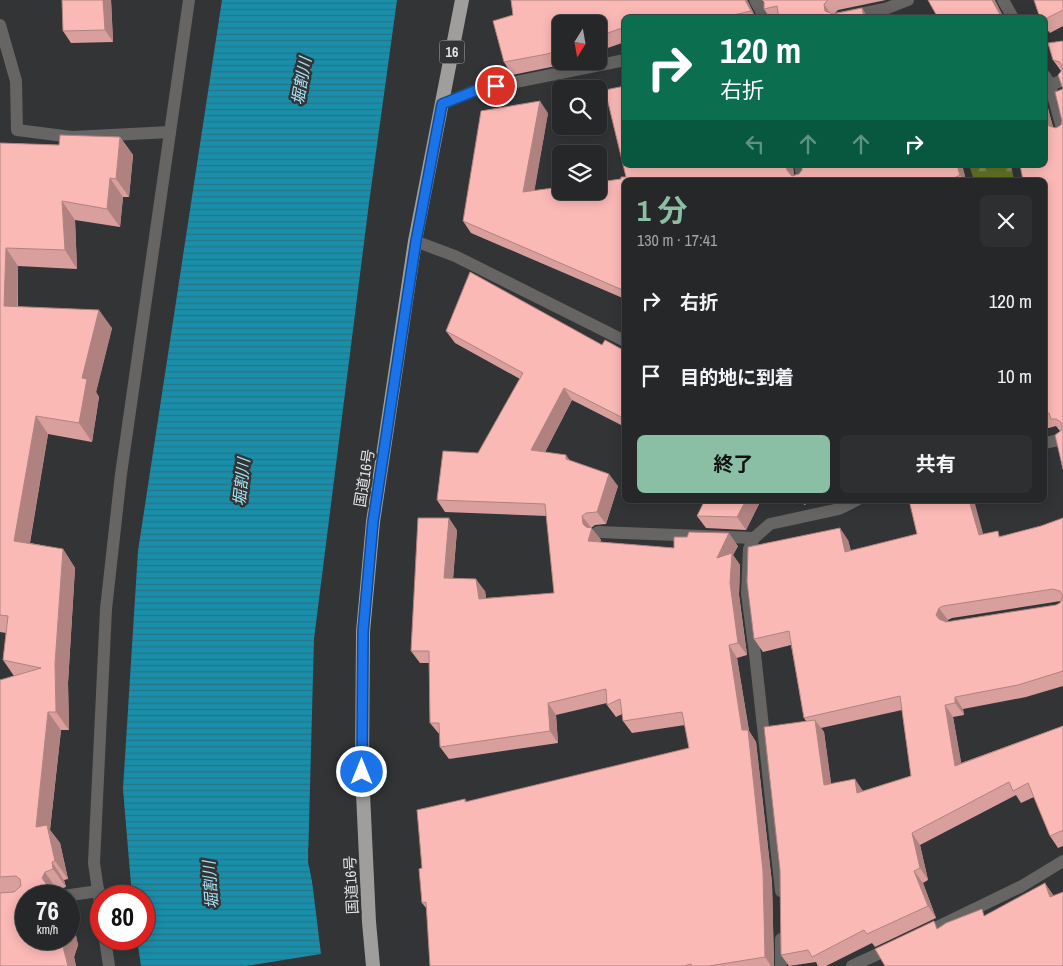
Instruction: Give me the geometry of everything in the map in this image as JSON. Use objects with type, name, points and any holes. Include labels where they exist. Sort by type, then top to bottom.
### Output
[{"type":"highway","name":"国道16号","points":[[373,966],[362,781],[363,632],[373,522],[416,241],[462,0]]},
{"type":"street","points":[[98,885],[94,863],[106,609],[121,474],[188,0]]},
{"type":"street","points":[[755,0],[764,15]]},
{"type":"street","points":[[855,15],[885,9],[908,0]]},
{"type":"street","points":[[1003,0],[1011,15]]},
{"type":"street","points":[[0,25],[16,81],[17,130],[72,137],[170,132]]},
{"type":"street","points":[[442,104],[477,90],[622,61]]},
{"type":"street","points":[[1063,80],[1048,80],[1063,132]]},
{"type":"street","points":[[416,241],[455,256],[622,340]]},
{"type":"street","points":[[1047,443],[1063,439]]},
{"type":"street","points":[[781,902],[756,654],[747,594],[749,549],[754,538],[770,524],[839,508],[850,503]]},
{"type":"street","points":[[598,532],[754,538]]},
{"type":"street","points":[[852,966],[997,898],[1063,862]]},
{"type":"street","points":[[781,929],[781,966]]},
{"type":"street","points":[[107,950],[109,966]]},
{"type":"green space","points":[[970,167],[1011,167],[1014,178],[973,178]]},
{"type":"water","name":"堀割川","points":[[222,0],[397,0],[369,203],[314,639],[308,862],[330,966],[141,966],[139,950],[155,950],[155,885],[131,885],[123,789],[138,551]]},
{"type":"pier","points":[[311,847],[311,862],[331,966],[246,966],[321,954],[308,848]]},
{"type":"building","points":[[62,0],[103,0],[105,30],[63,31]]},
{"type":"building","points":[[511,0],[745,0],[751,11],[733,15],[622,15],[622,28],[608,33],[608,15],[552,15],[552,52],[504,62],[493,21],[513,15]]},
{"type":"building","points":[[762,0],[828,0],[824,4],[825,11],[833,14],[862,8],[863,15],[778,15],[777,6],[764,9],[764,2]]},
{"type":"building","points":[[928,0],[992,0],[1000,15],[936,15]]},
{"type":"building","points":[[1034,0],[1063,0],[1063,10],[1047,18],[1047,15],[1039,15]]},
{"type":"building","points":[[1063,41],[1063,69],[1060,62],[1053,60],[1048,43]]},
{"type":"building","points":[[1063,69],[1063,89],[1058,75]]},
{"type":"building","points":[[622,87],[622,160],[607,98],[607,90]]},
{"type":"building","points":[[1063,89],[1063,469],[1055,435],[1062,430],[1061,422],[1051,419],[1049,413],[1047,414],[1047,178],[1023,178],[1020,167],[1047,167],[1047,121],[1049,126],[1056,128],[1061,125],[1062,121],[1055,92]]},
{"type":"building","points":[[540,101],[523,192],[552,188],[552,200],[607,200],[607,181],[621,179],[621,177],[626,177],[624,167],[786,167],[792,176],[799,174],[802,167],[958,167],[960,175],[954,178],[622,178],[622,290],[463,221],[481,111]]},
{"type":"building","points":[[60,135],[120,137],[116,179],[110,178],[107,209],[62,201],[65,250],[6,248],[4,306],[99,310],[82,378],[87,379],[79,423],[36,416],[14,541],[63,549],[55,664],[56,712],[48,712],[36,827],[47,825],[55,861],[52,862],[53,869],[45,872],[42,878],[47,885],[21,885],[20,879],[16,876],[0,877],[0,680],[41,668],[3,660],[8,616],[0,615],[0,143],[59,145]]},
{"type":"building","points":[[470,272],[602,345],[605,340],[622,349],[622,417],[564,388],[531,450],[566,455],[566,459],[609,474],[597,512],[586,513],[582,516],[583,524],[586,527],[592,528],[588,541],[674,548],[674,537],[687,537],[689,532],[729,533],[717,558],[732,553],[730,583],[738,643],[729,645],[742,730],[748,730],[763,871],[765,957],[709,966],[692,966],[691,964],[684,966],[430,966],[426,902],[422,903],[419,869],[422,868],[417,810],[465,799],[465,802],[689,748],[682,712],[623,721],[620,699],[607,705],[606,689],[548,703],[550,731],[440,747],[439,723],[430,723],[429,651],[411,651],[418,518],[449,518],[444,578],[476,579],[479,599],[554,593],[545,504],[437,500],[443,451],[478,453],[523,373],[446,331]]},
{"type":"building","points":[[704,503],[744,503],[737,517],[697,516]]},
{"type":"building","points":[[910,503],[970,503],[979,535],[998,531],[999,537],[1063,518],[1063,596],[1063,671],[1018,685],[955,697],[955,703],[945,705],[955,766],[1063,726],[1063,830],[1050,836],[1028,783],[1013,791],[1009,782],[912,833],[920,868],[914,871],[928,906],[867,934],[864,930],[812,957],[808,950],[781,955],[780,870],[764,727],[815,720],[824,785],[855,779],[857,793],[911,776],[900,696],[804,718],[789,631],[754,639],[747,582],[748,547],[840,528],[845,552],[917,534]],"holes":[[[1053,589],[1060,591],[1063,596],[1060,603],[946,622],[939,619],[936,615],[939,608],[943,606]]]},
{"type":"building","points":[[1045,883],[1050,897],[1063,892],[1063,966],[885,966],[875,949],[934,921],[937,929],[946,923],[982,909],[984,916]]},
{"type":"building","points":[[14,892],[15,950],[64,950],[68,966],[0,966],[0,893]]},
{"type":"route","points":[[362,772],[363,632],[373,522],[416,241],[442,104],[477,90],[496,86]]}]
